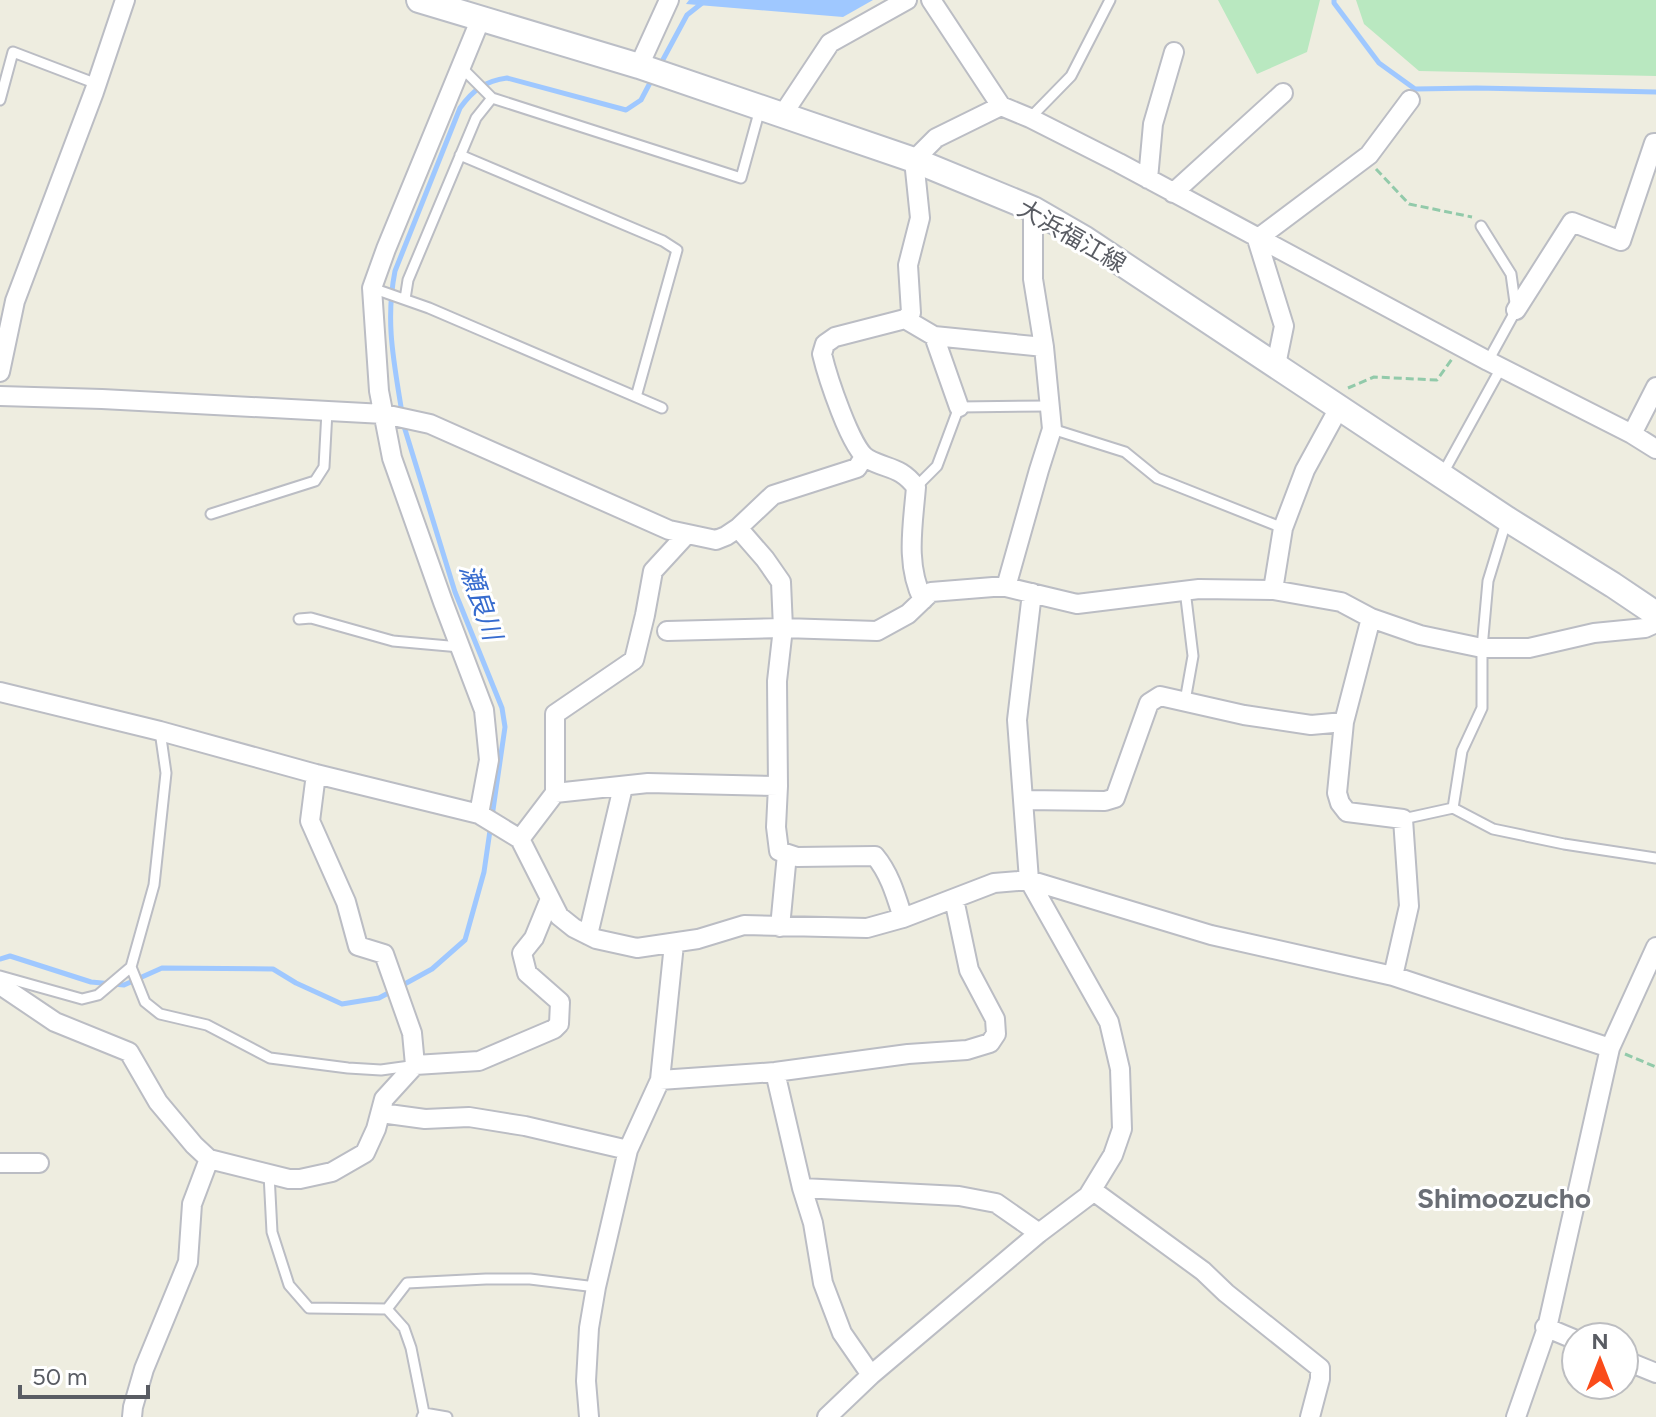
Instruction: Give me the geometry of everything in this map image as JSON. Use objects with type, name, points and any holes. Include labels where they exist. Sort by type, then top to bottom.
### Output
[{"type":"main road","name":"大浜福江線","points":[[419,0],[639,66],[772,110],[914,160],[1033,209],[1085,239],[1656,614]]},
{"type":"street","points":[[0,372],[15,301],[97,84],[125,0]]},
{"type":"street","points":[[639,66],[669,0]]},
{"type":"street","points":[[772,110],[830,43],[907,0]]},
{"type":"street","points":[[931,0],[1001,106],[1148,179],[1656,449]]},
{"type":"street","points":[[479,814],[489,760],[484,710],[392,458],[379,391],[372,288],[481,18]]},
{"type":"street","points":[[1148,179],[1153,124],[1174,52]]},
{"type":"street","points":[[1173,193],[1283,93]]},
{"type":"street","points":[[1257,239],[1365,158],[1410,100]]},
{"type":"street","points":[[923,600],[911,557],[916,487],[906,474],[864,457],[852,438],[822,354],[825,344],[835,337],[905,319],[911,313],[908,265],[920,218],[914,160],[936,138],[1001,106]]},
{"type":"street","points":[[1516,310],[1572,222],[1621,241],[1656,143]]},
{"type":"street","points":[[1006,587],[1052,429],[1033,279],[1033,209]]},
{"type":"street","points":[[1257,239],[1284,326],[1276,365]]},
{"type":"street","points":[[905,319],[934,336],[1044,347]]},
{"type":"street","points":[[934,336],[959,407]]},
{"type":"street","points":[[1632,434],[1656,387]]},
{"type":"street","points":[[0,396],[384,414],[430,424],[669,530],[716,540],[738,528],[773,495],[857,468],[864,457]]},
{"type":"street","points":[[1273,590],[1283,528],[1333,402]]},
{"type":"street","points":[[738,528],[781,582],[783,628],[777,681],[776,827],[779,851],[797,857],[875,856],[884,866],[903,918]]},
{"type":"street","points":[[520,839],[555,793],[555,714],[634,660],[653,571],[687,534]]},
{"type":"street","points":[[667,631],[783,628],[877,631],[908,614],[931,592],[993,587],[1006,587],[1077,604],[1199,589],[1273,590],[1341,602],[1371,618],[1420,635],[1482,648],[1529,648],[1594,633],[1645,628],[1656,623]]},
{"type":"street","points":[[827,1417],[871,1375],[1039,1233],[1088,1196],[1113,1155],[1122,1129],[1120,1069],[1109,1022],[1029,880],[1017,720],[1032,593]]},
{"type":"street","points":[[1371,618],[1344,722],[1337,793],[1347,812],[1403,819],[1409,906],[1393,976]]},
{"type":"street","points":[[0,692],[479,814],[520,839],[559,916],[596,939],[637,948],[698,939],[744,925],[867,928],[903,918],[994,883],[1029,880],[1211,935],[1393,976],[1610,1048]]},
{"type":"street","points":[[1024,800],[1105,801],[1115,798],[1149,703],[1160,696],[1244,715],[1311,725],[1344,722]]},
{"type":"street","points":[[316,774],[310,821],[346,902],[358,946],[384,954],[412,1033],[415,1065]]},
{"type":"street","points":[[555,793],[648,783],[778,786]]},
{"type":"street","points":[[588,935],[623,787]]},
{"type":"street","points":[[780,927],[787,854]]},
{"type":"street","points":[[0,985],[55,1022],[129,1052],[158,1102],[209,1159],[289,1179],[332,1172],[365,1153],[376,1129],[384,1099],[415,1065],[479,1061],[554,1029],[559,1024],[560,1002],[527,973],[522,953],[534,938],[550,899]]},
{"type":"street","points":[[660,1080],[775,1072],[908,1054],[967,1050],[990,1043],[996,1034],[995,1019],[969,970],[954,899]]},
{"type":"street","points":[[589,1417],[586,1381],[589,1328],[596,1287],[628,1150],[660,1080],[674,944]]},
{"type":"street","points":[[1516,1417],[1546,1328],[1610,1048],[1656,947]]},
{"type":"street","points":[[775,1072],[813,1223],[823,1283],[842,1333],[871,1375]]},
{"type":"street","points":[[381,1113],[425,1119],[469,1117],[525,1126],[628,1150]]},
{"type":"street","points":[[132,1417],[144,1369],[188,1262],[192,1204],[209,1159]]},
{"type":"street","points":[[0,1163],[39,1163]]},
{"type":"street","points":[[802,1188],[959,1196],[996,1203],[1039,1233]]},
{"type":"street","points":[[1092,1190],[1203,1271],[1320,1368],[1310,1417]]},
{"type":"street","points":[[1546,1328],[1560,1334]]},
{"type":"lane","points":[[1030,118],[1071,76],[1110,0]]},
{"type":"lane","points":[[0,100],[13,52],[97,84]]},
{"type":"lane","points":[[461,67],[492,98],[741,178],[772,110]]},
{"type":"lane","points":[[405,299],[408,280],[476,118],[492,98]]},
{"type":"lane","points":[[460,155],[663,241],[677,250],[636,397]]},
{"type":"lane","points":[[1442,475],[1494,365],[1516,310],[1511,274],[1481,226]]},
{"type":"lane","points":[[372,288],[429,308],[662,408]]},
{"type":"lane","points":[[916,487],[937,466],[959,407],[1050,406]]},
{"type":"lane","points":[[211,514],[315,481],[324,467],[327,411]]},
{"type":"lane","points":[[1052,429],[1125,452],[1157,478],[1283,528]]},
{"type":"lane","points":[[1453,808],[1462,751],[1482,708],[1482,648],[1488,581],[1507,519]]},
{"type":"lane","points":[[1185,590],[1193,656],[1185,701]]},
{"type":"lane","points":[[299,619],[311,618],[393,641],[460,647]]},
{"type":"lane","points":[[0,976],[82,999],[98,995],[131,967],[154,885],[166,773],[160,731]]},
{"type":"lane","points":[[1403,819],[1453,808],[1493,829],[1656,858]]},
{"type":"lane","points":[[131,967],[145,1002],[160,1014],[207,1025],[270,1058],[381,1070],[415,1065]]},
{"type":"lane","points":[[269,1174],[272,1232],[289,1285],[309,1308],[387,1309],[404,1328],[411,1348],[423,1415],[447,1417]]},
{"type":"lane","points":[[387,1309],[407,1283],[530,1279],[596,1287]]},
{"type":"path","points":[[1365,158],[1409,204],[1474,218],[1481,226]]},
{"type":"path","points":[[1333,402],[1374,377],[1437,380],[1460,347]]},
{"type":"path","points":[[1610,1048],[1656,1067]]},
{"type":"green space","points":[[1218,0],[1320,0],[1307,52],[1257,74]]},
{"type":"green space","points":[[1356,0],[1656,0],[1656,76],[1419,71],[1364,24]]},
{"type":"water","points":[[689,0],[873,0],[843,17],[686,4]]},
{"type":"waterway","name":"瀬良川","points":[[659,67],[687,15],[706,0]]},
{"type":"waterway","points":[[1334,0],[1379,63],[1415,89],[1656,92]]},
{"type":"waterway","name":"瀬良川","points":[[402,413],[391,325],[395,271],[460,108],[480,87],[507,78],[626,110],[641,100],[652,79]]},
{"type":"waterway","name":"瀬良川","points":[[401,986],[432,969],[465,940],[484,872],[505,727],[502,708],[455,592],[403,423]]},
{"type":"waterway","name":"瀬良川","points":[[0,959],[10,956],[91,982],[124,985],[162,968],[273,969],[342,1004],[379,998],[392,991]]},
{"type":"district","name":"Shimoozucho","points":[[1504,1198]]}]
